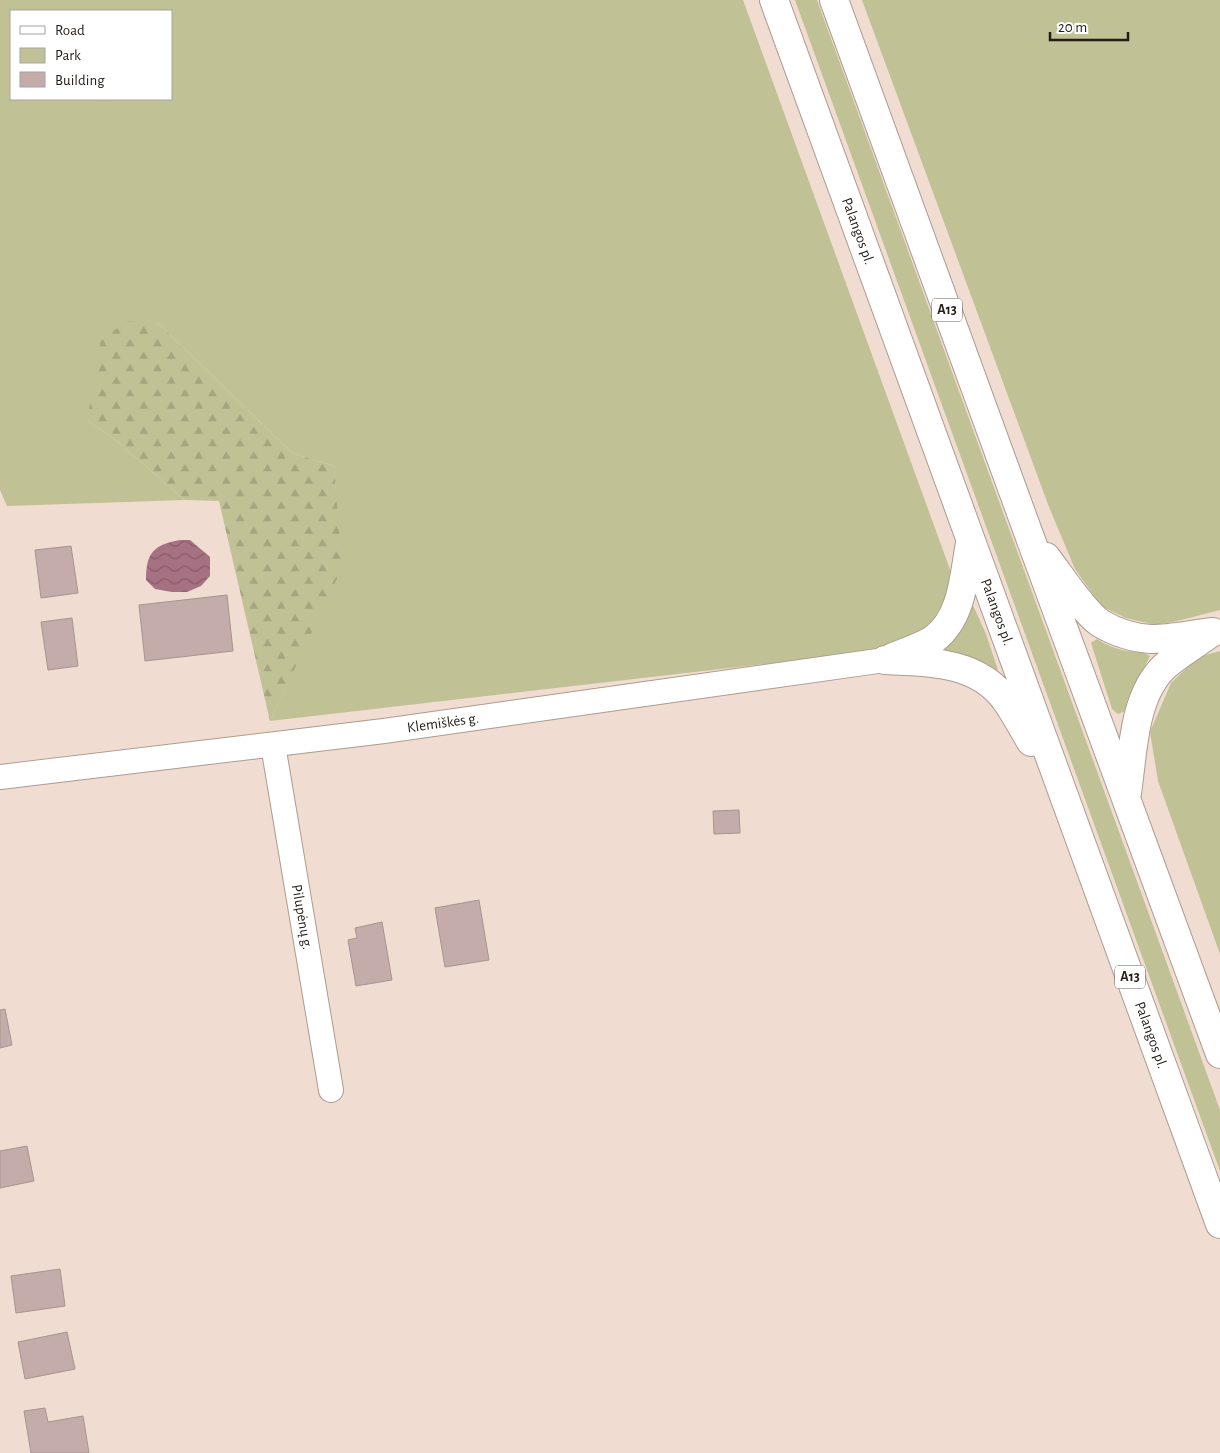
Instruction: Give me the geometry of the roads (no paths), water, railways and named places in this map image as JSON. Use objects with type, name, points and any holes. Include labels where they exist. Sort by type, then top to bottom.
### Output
[{"type":"highway","name":"Palangos pl.","points":[[774,0],[1220,1224]]},
{"type":"highway","name":"A13","points":[[834,0],[1220,1054]]},
{"type":"highway","points":[[1028,532],[1082,604],[1100,622],[1136,637],[1154,639],[1213,632],[1164,667],[1150,684],[1141,705],[1126,797]]},
{"type":"highway","points":[[885,660],[933,640],[945,628],[954,614],[961,593],[970,540]]},
{"type":"highway","points":[[885,660],[940,663],[956,666],[991,684],[1007,701],[1069,809]]},
{"type":"street","name":"Klemiškės g.","points":[[0,778],[384,731],[885,660]]},
{"type":"street","name":"Pilupėnų g.","points":[[273,745],[331,1090]]},
{"type":"water","points":[[180,540],[190,540],[210,557],[210,576],[201,586],[187,592],[155,589],[146,580],[146,571],[150,557],[157,548]]}]
